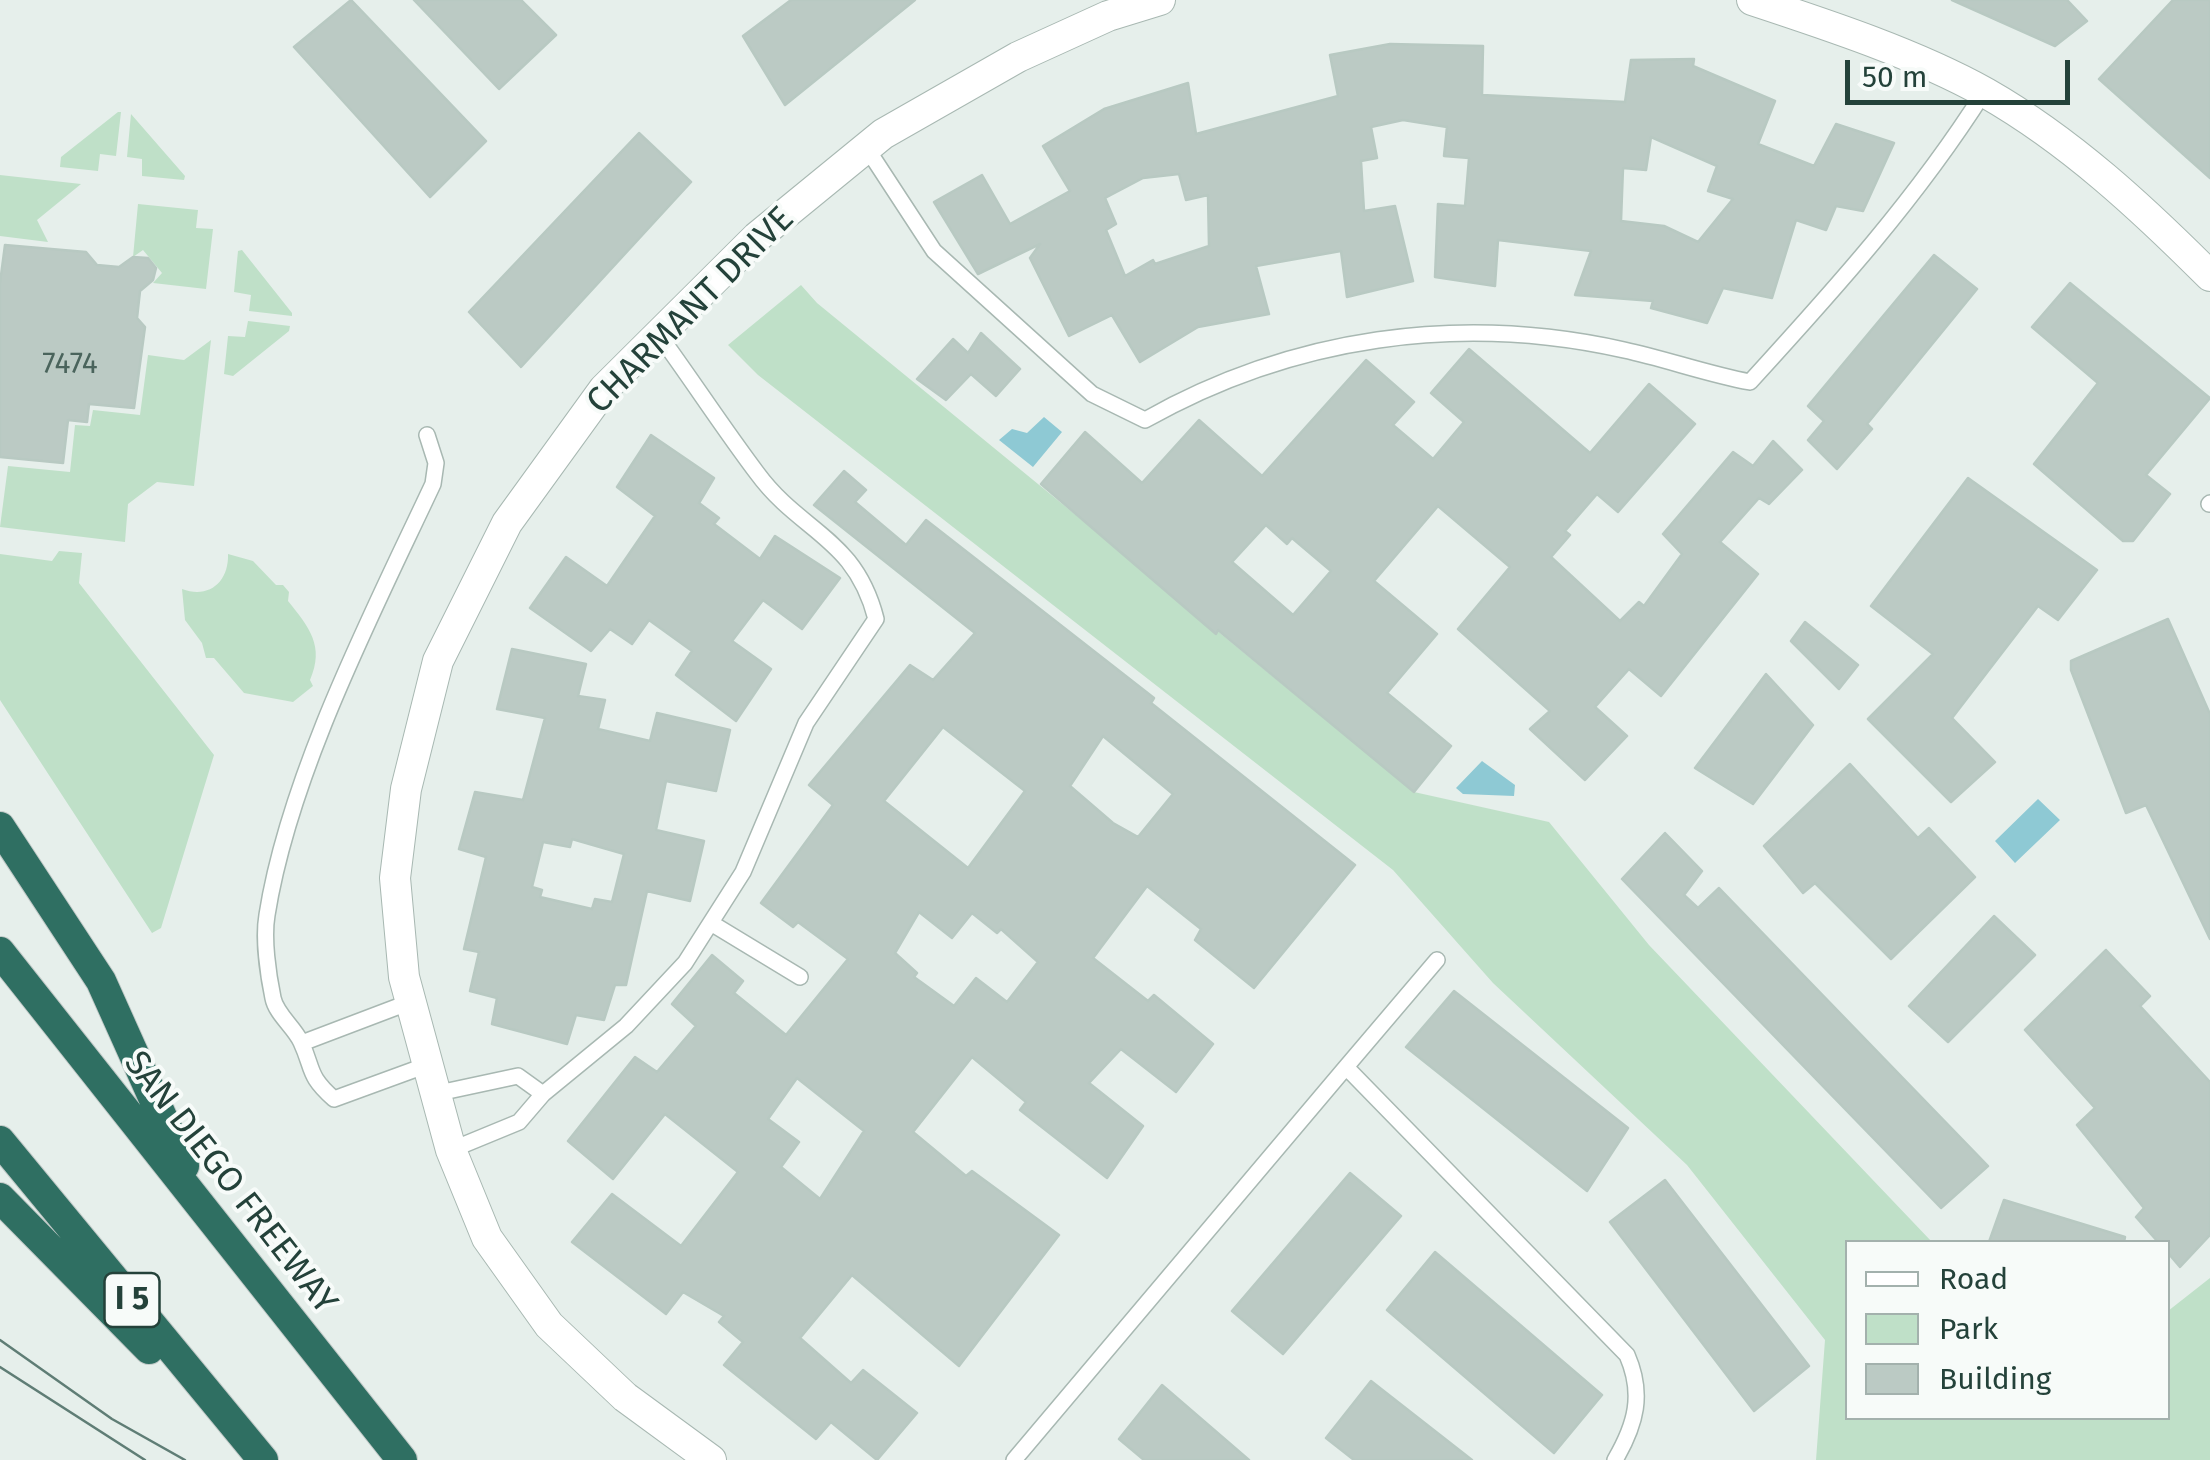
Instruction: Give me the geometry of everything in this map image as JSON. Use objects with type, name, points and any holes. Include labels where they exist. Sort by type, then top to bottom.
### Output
[{"type":"highway","points":[[0,827],[101,981],[203,1210]]},
{"type":"highway","name":"SAN DIEGO FREEWAY","points":[[0,952],[402,1460]]},
{"type":"highway","name":"I 5","points":[[0,1141],[260,1460]]},
{"type":"highway","points":[[0,1198],[260,1460]]},
{"type":"street","name":"CHARMANT DRIVE","points":[[711,1460],[625,1397],[549,1325],[487,1238],[452,1150],[404,977],[395,878],[406,789],[438,661],[508,523],[604,389],[757,236],[866,148],[1018,56],[1108,16],[1160,0]]},
{"type":"street","points":[[1752,0],[1856,35],[1984,92],[2060,142],[2148,215],[2210,276]]},
{"type":"lane","points":[[866,148],[934,251],[1092,394],[1145,420],[1234,376],[1311,352],[1376,337],[1452,331],[1526,334],[1626,350],[1750,382],[1856,265],[1943,157],[1984,92]]},
{"type":"lane","points":[[452,1150],[519,1122],[543,1094],[626,1026],[685,963],[743,872],[806,723],[876,619],[868,585],[843,550],[759,476],[658,334]]},
{"type":"lane","points":[[427,435],[436,463],[433,484],[347,672],[316,753],[266,918],[273,1002],[302,1043],[308,1070],[334,1100],[430,1080],[518,1076],[543,1094]]},
{"type":"lane","points":[[710,923],[800,977]]},
{"type":"lane","points":[[1014,1460],[1437,960]]},
{"type":"lane","points":[[302,1043],[410,1002]]},
{"type":"lane","points":[[1346,1067],[1627,1355],[1636,1376],[1635,1425],[1615,1460]]},
{"type":"green space","points":[[118,112],[116,156],[100,154],[98,171],[60,167],[61,157]]},
{"type":"green space","points":[[131,114],[185,176],[184,180],[142,176],[142,159],[127,157]]},
{"type":"green space","points":[[0,175],[81,184],[37,220],[48,242],[0,236]]},
{"type":"green space","points":[[138,204],[198,210],[196,228],[213,229],[206,289],[153,283],[162,273],[143,250],[133,257]]},
{"type":"green space","points":[[242,250],[292,316],[249,311],[251,295],[234,292],[238,251]]},
{"type":"green space","points":[[801,285],[817,303],[1414,792],[1549,822],[1649,945],[1930,1240],[1845,1240],[1845,1420],[2170,1420],[2170,1309],[2210,1278],[2210,1460],[1816,1460],[1825,1340],[1687,1165],[1493,983],[1393,870],[758,375],[728,345]]},
{"type":"green space","points":[[248,321],[290,326],[289,331],[233,376],[224,374],[228,336],[245,337]]},
{"type":"green space","points":[[211,340],[194,486],[157,482],[128,504],[125,542],[0,527],[8,466],[70,472],[75,425],[90,426],[93,410],[140,415],[148,355],[184,360]]},
{"type":"green space","points":[[59,551],[82,553],[79,583],[214,755],[161,928],[152,933],[0,700],[0,554],[52,561]]},
{"type":"green space","points":[[228,554],[253,561],[276,585],[283,585],[289,592],[288,601],[312,638],[316,657],[310,680],[313,686],[293,702],[244,693],[214,658],[206,658],[202,643],[185,620],[182,589],[201,592],[215,586],[225,573]]},
{"type":"water","points":[[1044,417],[1062,432],[1033,467],[999,440],[1012,429],[1027,433]]},
{"type":"water","points":[[1482,761],[1515,785],[1514,796],[1463,794],[1456,788]]},
{"type":"water","points":[[2038,799],[2060,820],[2015,863],[1995,841]]},
{"type":"building","points":[[351,0],[486,141],[430,197],[294,47]]},
{"type":"building","points":[[414,0],[521,0],[556,35],[499,89]]},
{"type":"building","points":[[791,0],[915,0],[785,105],[743,36]]},
{"type":"building","points":[[1952,0],[2067,0],[2087,21],[2055,46]]},
{"type":"building","points":[[2173,0],[2210,0],[2210,178],[2099,79]]},
{"type":"building","points":[[1390,44],[1483,46],[1482,95],[1625,102],[1631,60],[1694,59],[1693,66],[1775,101],[1758,144],[1814,166],[1836,124],[1894,143],[1863,211],[1836,206],[1826,230],[1796,220],[1772,298],[1723,288],[1707,323],[1651,308],[1653,301],[1575,295],[1591,251],[1498,240],[1495,286],[1435,277],[1438,204],[1465,206],[1469,158],[1444,156],[1447,127],[1403,120],[1371,127],[1377,158],[1361,161],[1364,211],[1395,206],[1413,281],[1347,297],[1341,251],[1256,266],[1269,314],[1198,327],[1140,362],[1112,315],[1069,336],[1030,258],[1040,244],[978,274],[934,202],[982,175],[1010,224],[1070,191],[1043,146],[1104,109],[1188,83],[1196,134],[1338,96],[1330,55]],"holes":[[[1651,137],[1717,166],[1708,191],[1733,199],[1698,242],[1664,226],[1621,221],[1623,168],[1646,170]],[[1179,174],[1186,200],[1208,195],[1209,246],[1155,264],[1153,260],[1125,276],[1106,230],[1116,224],[1105,198],[1143,178]]]},
{"type":"building","points":[[639,133],[691,182],[521,367],[469,312]]},
{"type":"building","points":[[5,245],[86,252],[97,265],[119,267],[133,257],[148,258],[156,268],[153,280],[140,291],[137,318],[145,327],[134,408],[89,404],[87,422],[68,420],[63,463],[0,457],[0,283]]},
{"type":"building","points":[[1934,255],[1977,289],[1867,424],[1872,429],[1837,469],[1808,440],[1824,421],[1808,406]]},
{"type":"building","points":[[2070,283],[2210,398],[2146,475],[2170,494],[2133,541],[2123,541],[2034,464],[2098,383],[2032,327]]},
{"type":"building","points":[[981,333],[1020,369],[996,396],[971,374],[946,400],[917,379],[953,339],[968,353]]},
{"type":"building","points":[[1469,349],[1590,453],[1649,384],[1695,424],[1618,512],[1597,494],[1565,531],[1570,535],[1551,557],[1620,621],[1639,602],[1644,606],[1682,554],[1663,534],[1733,452],[1753,466],[1773,441],[1802,470],[1769,504],[1759,498],[1720,542],[1758,574],[1661,696],[1629,669],[1595,707],[1627,736],[1585,780],[1530,729],[1550,711],[1458,629],[1510,567],[1438,506],[1374,581],[1437,634],[1387,693],[1451,746],[1414,792],[1218,630],[1216,634],[1041,484],[1085,432],[1142,483],[1199,420],[1262,476],[1366,360],[1414,402],[1393,425],[1433,459],[1464,422],[1431,393]],"holes":[[[1266,525],[1287,544],[1292,538],[1331,571],[1293,615],[1232,562]]]},
{"type":"building","points":[[651,435],[714,478],[699,503],[719,518],[714,524],[760,559],[775,536],[840,578],[802,629],[763,600],[732,641],[771,669],[736,721],[676,675],[692,651],[649,620],[632,644],[610,629],[591,651],[530,608],[566,557],[607,586],[655,516],[617,487]]},
{"type":"building","points":[[844,471],[866,490],[855,502],[906,545],[926,520],[1154,698],[1151,703],[1355,865],[1254,988],[1195,940],[1201,929],[1147,886],[1093,958],[1148,1001],[1154,995],[1213,1044],[1176,1092],[1121,1049],[1089,1083],[1143,1126],[1107,1178],[1020,1110],[1026,1102],[972,1057],[913,1132],[966,1176],[972,1171],[1059,1235],[959,1366],[852,1275],[800,1338],[851,1383],[863,1370],[917,1413],[877,1460],[831,1422],[816,1439],[724,1365],[743,1342],[719,1322],[724,1316],[683,1292],[666,1314],[572,1242],[612,1194],[681,1246],[738,1172],[665,1114],[613,1179],[568,1141],[635,1057],[657,1072],[696,1026],[672,1004],[712,955],[743,981],[734,993],[786,1035],[848,959],[798,922],[793,927],[761,903],[833,805],[809,785],[910,665],[933,680],[975,633],[814,505]],"holes":[[[943,727],[1025,791],[968,868],[884,801]],[[1103,736],[1173,794],[1138,837],[1113,823],[1070,786]],[[919,912],[952,938],[972,913],[997,933],[1001,929],[1038,962],[1007,1002],[976,978],[954,1006],[914,977],[917,973],[895,953]],[[797,1078],[864,1131],[820,1199],[781,1167],[799,1142],[768,1119]]]},
{"type":"building","points":[[1968,478],[2097,570],[2058,620],[2038,606],[1952,718],[1995,762],[1951,802],[1868,719],[1933,654],[1871,606]]},
{"type":"building","points":[[2168,619],[2210,714],[2210,939],[2146,805],[2126,813],[2071,670],[2071,661]]},
{"type":"building","points":[[1805,622],[1858,665],[1839,689],[1791,641]]},
{"type":"building","points":[[512,649],[586,664],[578,696],[605,700],[598,729],[650,741],[657,713],[730,730],[716,791],[666,781],[656,830],[704,841],[690,901],[647,891],[626,985],[615,985],[604,1020],[576,1015],[567,1044],[492,1024],[497,998],[470,991],[479,952],[464,949],[486,857],[459,849],[475,792],[523,800],[545,718],[497,709]],"holes":[[[572,839],[624,854],[612,902],[595,899],[592,909],[540,897],[542,890],[532,887],[543,842],[570,847]]]},
{"type":"building","points":[[1766,674],[1813,725],[1753,804],[1695,768]]},
{"type":"building","points":[[1850,764],[1918,838],[1929,828],[1975,877],[1891,959],[1815,883],[1803,893],[1764,846]]},
{"type":"building","points":[[1665,833],[1702,871],[1684,895],[1698,908],[1719,888],[1988,1166],[1941,1208],[1622,879]]},
{"type":"building","points":[[1994,916],[2035,955],[1948,1042],[1909,1006]]},
{"type":"building","points":[[2106,950],[2150,996],[2140,1006],[2210,1082],[2210,1235],[2180,1267],[2170,1255],[2170,1240],[2156,1240],[2136,1217],[2144,1208],[2077,1125],[2095,1108],[2025,1030]]},
{"type":"building","points":[[1454,991],[1628,1128],[1587,1191],[1406,1047]]},
{"type":"building","points":[[1350,1173],[1401,1216],[1283,1354],[1232,1311]]},
{"type":"building","points":[[1665,1180],[1809,1366],[1754,1411],[1610,1222]]},
{"type":"building","points":[[2004,1200],[2125,1237],[2124,1240],[1990,1240]]},
{"type":"building","points":[[1435,1252],[1602,1395],[1554,1453],[1387,1310]]},
{"type":"building","points":[[1371,1381],[1472,1460],[1354,1460],[1326,1438]]},
{"type":"building","points":[[1162,1385],[1249,1460],[1144,1460],[1119,1439]]},
{"type":"tram line","points":[[0,1340],[112,1419],[185,1460]]},
{"type":"tram line","points":[[0,1367],[145,1460]]}]
